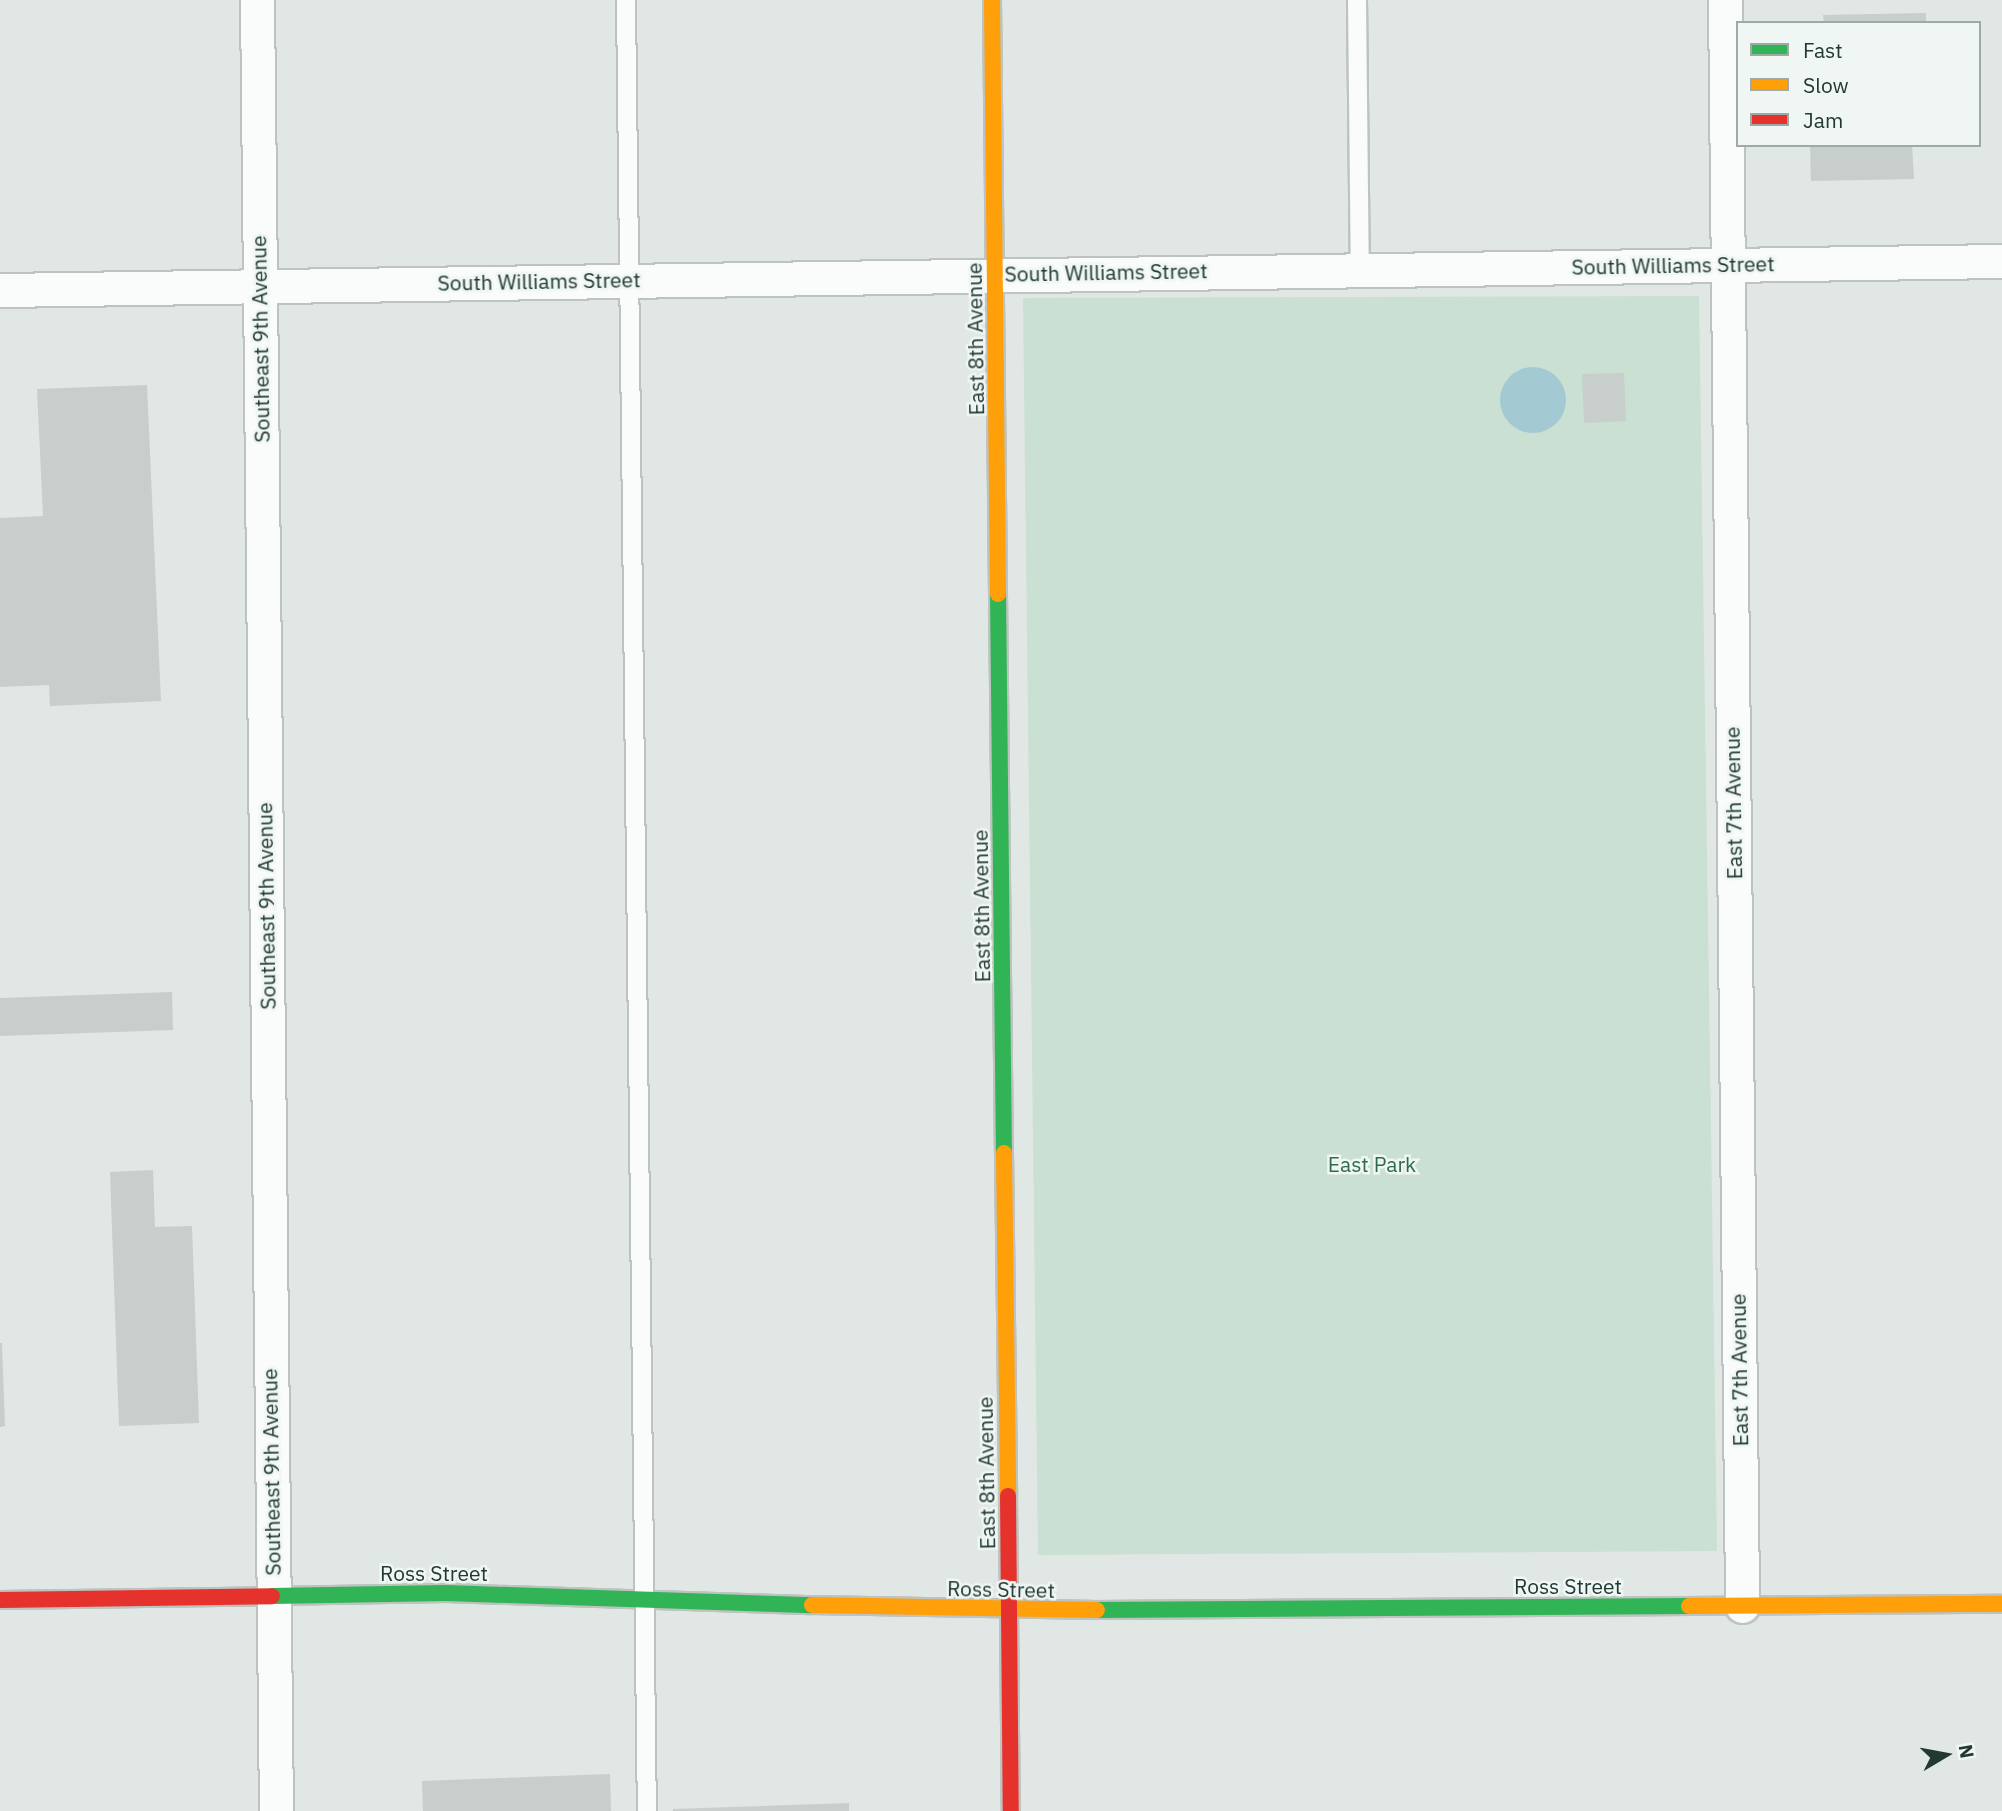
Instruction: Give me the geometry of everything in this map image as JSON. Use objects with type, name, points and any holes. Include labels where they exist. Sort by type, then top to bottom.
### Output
[{"type":"main road","name":"East 8th Avenue","points":[[992,0],[1011,1811]]},
{"type":"main road","name":"Ross Street","points":[[0,1600],[272,1595],[644,1598],[1009,1611],[2002,1604]]},
{"type":"street","name":"Southeast 9th Avenue","points":[[257,0],[276,1811]]},
{"type":"street","name":"East 7th Avenue","points":[[1725,0],[1742,1606]]},
{"type":"street","name":"South Williams Street","points":[[0,290],[260,283],[2002,261]]},
{"type":"lane","points":[[626,0],[647,1811]]},
{"type":"lane","points":[[1357,0],[1360,269]]},
{"type":"green space","name":"East Park","points":[[1699,296],[1717,1551],[1038,1555],[1023,298]]},
{"type":"water","points":[[1533,367],[1546,369],[1561,382],[1566,400],[1564,413],[1551,428],[1533,433],[1520,431],[1505,418],[1500,400],[1502,387],[1515,372]]},
{"type":"building","points":[[1926,13],[1926,21],[1824,21],[1823,15]]},
{"type":"building","points":[[1810,147],[1912,147],[1914,179],[1811,181]]},
{"type":"building","points":[[1624,373],[1626,421],[1584,423],[1582,374]]},
{"type":"building","points":[[147,385],[161,701],[50,706],[49,685],[0,687],[0,518],[43,516],[37,389]]},
{"type":"building","points":[[172,992],[173,1030],[0,1036],[0,998]]},
{"type":"building","points":[[153,1170],[155,1227],[192,1226],[199,1423],[119,1426],[110,1172]]},
{"type":"building","points":[[0,1343],[5,1426],[0,1427]]},
{"type":"building","points":[[610,1774],[611,1811],[423,1811],[422,1781]]},
{"type":"building","points":[[849,1803],[849,1811],[673,1811],[673,1809]]},
{"type":"traffic: fast","points":[[998,594],[1004,1153]]},
{"type":"traffic: fast","points":[[272,1596],[446,1593],[812,1605]]},
{"type":"traffic: fast","points":[[1097,1610],[1689,1606]]},
{"type":"traffic: slow","points":[[992,0],[998,594]]},
{"type":"traffic: slow","points":[[1004,1153],[1008,1496]]},
{"type":"traffic: slow","points":[[1689,1606],[2002,1604]]},
{"type":"traffic: slow","points":[[812,1605],[1097,1610]]},
{"type":"traffic: jam","points":[[1008,1496],[1011,1811]]},
{"type":"traffic: jam","points":[[0,1600],[272,1596]]}]
